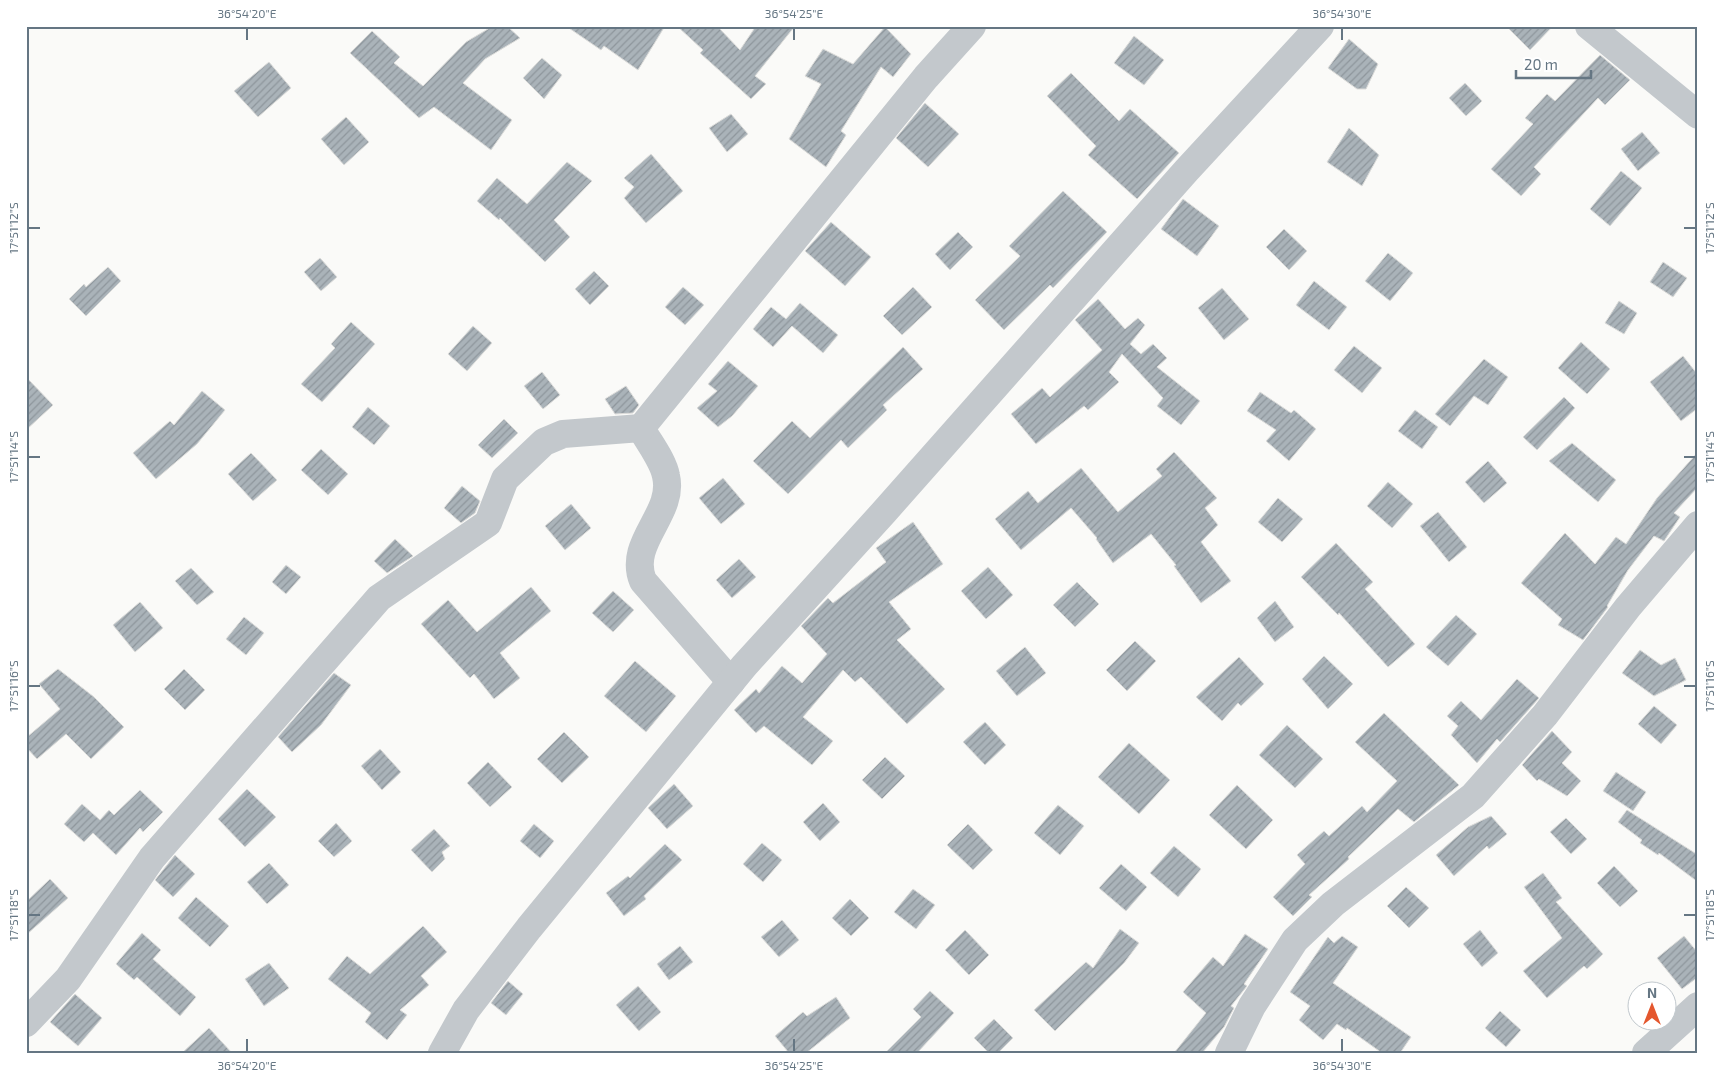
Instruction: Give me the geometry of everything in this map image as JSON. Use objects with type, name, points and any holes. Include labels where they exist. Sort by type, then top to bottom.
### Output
[{"type":"street","points":[[26,1023],[68,979],[152,858],[379,598],[488,523],[505,479],[544,442],[563,434],[641,428],[926,77],[972,26]]},
{"type":"street","points":[[442,1053],[466,1010],[529,928],[731,682],[1179,178],[1320,26]]},
{"type":"street","points":[[1589,26],[1617,35],[1698,115]]},
{"type":"street","points":[[641,428],[666,475],[667,490],[664,502],[638,558],[642,581],[731,682]]},
{"type":"street","points":[[1229,1053],[1252,1006],[1295,940],[1332,904],[1473,796],[1545,715],[1628,607],[1698,525]]},
{"type":"street","points":[[1646,1053],[1698,1006]]},
{"type":"building","points":[[493,26],[507,26],[520,38],[485,59],[463,83],[512,120],[491,150],[434,107],[419,118],[350,53],[372,31],[400,57],[394,63],[423,86],[466,42]]},
{"type":"building","points":[[566,26],[665,26],[638,70],[604,46],[601,50]]},
{"type":"building","points":[[677,26],[717,26],[740,50],[756,26],[795,26],[755,76],[766,84],[751,99],[700,53],[703,50]]},
{"type":"building","points":[[1506,26],[1553,26],[1530,50]]},
{"type":"building","points":[[885,27],[911,54],[893,77],[881,67],[841,131],[846,135],[826,167],[789,139],[821,84],[805,76],[823,49],[853,64]]},
{"type":"building","points":[[1134,36],[1164,60],[1144,85],[1114,63]]},
{"type":"building","points":[[1349,39],[1378,64],[1366,89],[1357,89],[1328,68]]},
{"type":"building","points":[[1600,55],[1630,80],[1605,105],[1598,98],[1534,167],[1541,174],[1521,196],[1491,169],[1533,124],[1525,118],[1547,94],[1555,101]]},
{"type":"building","points":[[542,58],[562,75],[544,99],[523,78]]},
{"type":"building","points":[[269,62],[291,88],[258,117],[234,91]]},
{"type":"building","points":[[1071,73],[1119,121],[1130,109],[1179,153],[1137,199],[1088,155],[1096,146],[1047,96]]},
{"type":"building","points":[[1465,83],[1482,101],[1466,116],[1449,98]]},
{"type":"building","points":[[925,103],[959,134],[928,167],[896,138]]},
{"type":"building","points":[[731,114],[748,134],[727,152],[709,128]]},
{"type":"building","points":[[346,117],[369,142],[344,165],[321,139]]},
{"type":"building","points":[[1349,128],[1379,155],[1362,186],[1327,162]]},
{"type":"building","points":[[1642,132],[1660,153],[1638,171],[1621,149]]},
{"type":"building","points":[[651,154],[683,191],[646,223],[624,198],[634,187],[624,178]]},
{"type":"building","points":[[567,162],[592,181],[554,220],[570,237],[545,262],[500,218],[499,220],[477,201],[497,178],[527,204]]},
{"type":"building","points":[[1621,171],[1642,188],[1610,226],[1590,209]]},
{"type":"building","points":[[1063,191],[1107,232],[1053,288],[1050,285],[1004,330],[975,300],[1020,256],[1009,246]]},
{"type":"building","points":[[1183,199],[1219,226],[1197,256],[1161,229]]},
{"type":"building","points":[[831,222],[871,257],[845,286],[805,251]]},
{"type":"building","points":[[1284,229],[1307,251],[1289,270],[1266,247]]},
{"type":"building","points":[[958,232],[973,247],[950,270],[935,254]]},
{"type":"building","points":[[1388,253],[1413,273],[1390,301],[1365,281]]},
{"type":"building","points":[[320,258],[337,277],[321,291],[304,272]]},
{"type":"building","points":[[1663,262],[1687,278],[1673,297],[1650,282]]},
{"type":"building","points":[[108,267],[121,281],[86,316],[69,299],[84,284],[86,287]]},
{"type":"building","points":[[594,271],[609,286],[590,305],[575,289]]},
{"type":"building","points":[[1314,281],[1347,307],[1329,330],[1296,305]]},
{"type":"building","points":[[683,287],[704,305],[685,325],[665,307]]},
{"type":"building","points":[[913,287],[932,307],[902,335],[883,316]]},
{"type":"building","points":[[1222,288],[1249,319],[1224,340],[1198,308]]},
{"type":"building","points":[[1098,299],[1125,329],[1138,318],[1145,325],[1130,344],[1141,354],[1153,344],[1167,358],[1157,367],[1200,401],[1181,425],[1157,406],[1163,398],[1122,354],[1109,372],[1119,382],[1088,410],[1084,406],[1036,444],[1011,414],[1042,388],[1050,397],[1102,350],[1075,320]]},
{"type":"building","points":[[1619,301],[1637,313],[1624,334],[1605,323]]},
{"type":"building","points":[[800,303],[838,335],[823,353],[792,326],[773,347],[753,329],[771,307],[786,319]]},
{"type":"building","points":[[351,322],[375,344],[322,402],[301,384],[335,348],[331,344]]},
{"type":"building","points":[[473,326],[492,343],[467,371],[448,354]]},
{"type":"building","points":[[1581,342],[1610,369],[1587,394],[1558,368]]},
{"type":"building","points":[[1354,346],[1382,368],[1362,393],[1334,370]]},
{"type":"building","points":[[903,347],[923,369],[883,405],[887,410],[848,448],[841,440],[788,494],[753,461],[792,421],[810,438]]},
{"type":"building","points":[[1683,356],[1698,375],[1698,408],[1681,421],[1650,382]]},
{"type":"building","points":[[1484,359],[1508,377],[1488,405],[1474,396],[1450,426],[1435,414]]},
{"type":"building","points":[[728,361],[758,386],[732,416],[718,427],[697,408],[717,391],[708,384]]},
{"type":"building","points":[[542,372],[560,395],[543,409],[524,386]]},
{"type":"building","points":[[26,377],[53,405],[26,430]]},
{"type":"building","points":[[626,386],[639,405],[633,413],[615,414],[605,399]]},
{"type":"building","points":[[202,391],[225,410],[197,444],[156,479],[133,453],[170,421],[174,425]]},
{"type":"building","points":[[1260,392],[1291,413],[1294,410],[1316,429],[1289,461],[1266,441],[1276,430],[1247,411]]},
{"type":"building","points":[[1564,397],[1575,408],[1537,450],[1523,437]]},
{"type":"building","points":[[368,407],[390,426],[374,445],[352,427]]},
{"type":"building","points":[[1415,410],[1438,427],[1422,449],[1398,431]]},
{"type":"building","points":[[504,419],[518,433],[492,458],[478,445]]},
{"type":"building","points":[[1572,443],[1616,480],[1598,502],[1549,461]]},
{"type":"building","points":[[321,449],[348,474],[328,495],[301,470]]},
{"type":"building","points":[[1174,452],[1217,498],[1205,508],[1218,525],[1201,542],[1231,581],[1201,603],[1174,566],[1176,565],[1151,534],[1113,563],[1097,538],[1071,508],[1021,550],[995,519],[1028,491],[1038,503],[1081,468],[1118,512],[1162,476],[1156,469]]},
{"type":"building","points":[[1698,452],[1698,487],[1674,513],[1680,517],[1664,541],[1654,536],[1628,570],[1608,607],[1583,640],[1558,625],[1562,619],[1521,583],[1565,533],[1595,564],[1616,537],[1626,544],[1657,498]]},
{"type":"building","points":[[251,453],[277,480],[253,501],[228,474]]},
{"type":"building","points":[[1488,461],[1507,483],[1484,503],[1465,482]]},
{"type":"building","points":[[723,478],[745,504],[721,524],[699,498]]},
{"type":"building","points":[[1388,482],[1413,504],[1392,528],[1367,506]]},
{"type":"building","points":[[462,486],[480,501],[475,513],[461,523],[444,508]]},
{"type":"building","points":[[1278,498],[1303,519],[1282,542],[1258,522]]},
{"type":"building","points":[[571,504],[591,528],[565,550],[545,526]]},
{"type":"building","points":[[1438,512],[1467,547],[1449,562],[1420,526]]},
{"type":"building","points":[[913,522],[943,564],[889,602],[911,629],[897,640],[945,689],[907,724],[861,677],[855,682],[843,670],[803,717],[833,741],[812,765],[764,726],[756,733],[734,710],[756,689],[759,693],[782,666],[802,683],[827,654],[801,626],[828,598],[833,603],[886,562],[876,548]]},
{"type":"building","points":[[395,539],[413,556],[387,573],[374,561]]},
{"type":"building","points":[[1336,543],[1373,582],[1365,589],[1415,644],[1388,667],[1339,613],[1338,615],[1301,577]]},
{"type":"building","points":[[739,559],[756,577],[732,598],[716,580]]},
{"type":"building","points":[[286,565],[301,577],[286,594],[272,582]]},
{"type":"building","points":[[988,567],[1013,595],[986,619],[961,591]]},
{"type":"building","points":[[191,568],[214,592],[197,605],[175,581]]},
{"type":"building","points":[[1077,582],[1099,604],[1075,627],[1053,605]]},
{"type":"building","points":[[531,587],[551,611],[500,653],[520,678],[494,699],[474,674],[470,678],[421,624],[448,600],[477,632]]},
{"type":"building","points":[[613,591],[634,610],[613,632],[592,613]]},
{"type":"building","points":[[1275,601],[1294,627],[1275,642],[1257,618]]},
{"type":"building","points":[[140,602],[163,628],[135,652],[113,625]]},
{"type":"building","points":[[1456,615],[1477,634],[1448,666],[1426,647]]},
{"type":"building","points":[[244,617],[264,633],[246,655],[226,639]]},
{"type":"building","points":[[1135,641],[1156,661],[1127,691],[1106,670]]},
{"type":"building","points":[[1025,647],[1046,673],[1017,696],[996,671]]},
{"type":"building","points":[[1640,650],[1661,665],[1675,658],[1686,680],[1654,696],[1622,673]]},
{"type":"building","points":[[1324,656],[1353,684],[1328,709],[1302,679]]},
{"type":"building","points":[[1239,657],[1264,684],[1241,706],[1238,703],[1222,721],[1196,697]]},
{"type":"building","points":[[635,661],[676,696],[646,732],[604,696]]},
{"type":"building","points":[[58,669],[94,697],[124,727],[91,759],[66,734],[37,759],[26,747],[26,738],[60,709],[39,684]]},
{"type":"building","points":[[184,669],[205,690],[185,710],[164,689]]},
{"type":"building","points":[[334,673],[351,685],[321,725],[292,752],[278,737]]},
{"type":"building","points":[[1517,679],[1539,698],[1500,742],[1497,739],[1477,763],[1451,735],[1458,726],[1447,716],[1461,701],[1481,720]]},
{"type":"building","points":[[1654,706],[1677,725],[1661,744],[1638,724]]},
{"type":"building","points":[[1384,713],[1459,785],[1414,822],[1398,809],[1348,857],[1349,859],[1309,895],[1312,897],[1293,916],[1273,897],[1305,864],[1297,855],[1324,831],[1329,836],[1362,806],[1367,812],[1397,781],[1355,742]]},
{"type":"building","points":[[985,722],[1006,745],[985,765],[963,742]]},
{"type":"building","points":[[1287,725],[1323,759],[1295,788],[1259,755]]},
{"type":"building","points":[[1552,731],[1572,752],[1562,763],[1581,781],[1567,796],[1539,779],[1537,781],[1522,765]]},
{"type":"building","points":[[564,732],[589,757],[562,783],[537,759]]},
{"type":"building","points":[[1129,743],[1170,780],[1139,814],[1098,777]]},
{"type":"building","points":[[380,749],[401,772],[382,790],[361,766]]},
{"type":"building","points":[[885,757],[905,776],[882,799],[862,780]]},
{"type":"building","points":[[488,762],[512,787],[490,807],[467,783]]},
{"type":"building","points":[[1616,772],[1646,792],[1633,811],[1603,791]]},
{"type":"building","points":[[674,784],[693,806],[667,829],[648,808]]},
{"type":"building","points":[[1237,785],[1273,820],[1246,849],[1209,815]]},
{"type":"building","points":[[247,789],[276,817],[245,847],[218,819]]},
{"type":"building","points":[[140,790],[163,812],[143,832],[140,828],[116,855],[93,833],[84,842],[64,824],[82,804],[100,820],[109,810],[114,815]]},
{"type":"building","points":[[823,803],[840,822],[820,841],[803,822]]},
{"type":"building","points":[[1058,805],[1084,826],[1060,855],[1034,833]]},
{"type":"building","points":[[1627,810],[1698,855],[1698,882],[1659,853],[1658,855],[1640,843],[1642,840],[1618,822]]},
{"type":"building","points":[[1491,816],[1507,834],[1489,849],[1487,846],[1454,876],[1436,855],[1468,827]]},
{"type":"building","points":[[1566,818],[1587,839],[1571,854],[1550,832]]},
{"type":"building","points":[[336,823],[352,841],[334,857],[318,841]]},
{"type":"building","points":[[534,824],[554,841],[540,858],[520,841]]},
{"type":"building","points":[[968,824],[993,850],[973,870],[947,845]]},
{"type":"building","points":[[434,829],[450,846],[442,852],[445,859],[432,872],[411,850]]},
{"type":"building","points":[[762,843],[782,860],[763,882],[743,864]]},
{"type":"building","points":[[665,844],[682,860],[644,896],[646,899],[624,916],[606,893],[628,876],[630,878]]},
{"type":"building","points":[[1174,846],[1201,869],[1178,897],[1150,873]]},
{"type":"building","points":[[175,855],[195,874],[173,897],[155,880]]},
{"type":"building","points":[[269,863],[289,885],[267,904],[247,882]]},
{"type":"building","points":[[1121,864],[1147,887],[1126,911],[1099,888]]},
{"type":"building","points":[[1614,866],[1638,891],[1620,907],[1597,883]]},
{"type":"building","points":[[1543,873],[1562,898],[1556,902],[1603,954],[1587,969],[1584,966],[1547,998],[1523,971],[1562,938],[1524,887]]},
{"type":"building","points":[[50,879],[68,898],[26,935],[26,902]]},
{"type":"building","points":[[1406,887],[1429,908],[1409,928],[1387,906]]},
{"type":"building","points":[[913,889],[935,905],[916,929],[894,912]]},
{"type":"building","points":[[196,897],[229,926],[210,947],[178,918]]},
{"type":"building","points":[[850,899],[869,918],[851,936],[832,918]]},
{"type":"building","points":[[782,920],[799,940],[779,957],[761,937]]},
{"type":"building","points":[[423,926],[447,952],[421,976],[429,985],[400,1010],[407,1015],[387,1040],[365,1022],[371,1013],[328,979],[347,956],[370,974]]},
{"type":"building","points":[[1120,929],[1139,943],[1124,963],[1055,1031],[1034,1010],[1086,962],[1093,968]]},
{"type":"building","points":[[965,930],[989,955],[969,975],[945,950]]},
{"type":"building","points":[[1480,930],[1498,953],[1482,967],[1463,944]]},
{"type":"building","points":[[142,933],[161,950],[153,959],[196,997],[180,1016],[137,977],[134,980],[116,964]]},
{"type":"building","points":[[1245,934],[1268,949],[1244,984],[1247,986],[1231,1006],[1234,1008],[1224,1027],[1202,1053],[1174,1053],[1206,1013],[1183,992],[1213,957],[1223,966]]},
{"type":"building","points":[[1342,936],[1358,947],[1333,983],[1411,1037],[1400,1053],[1382,1053],[1347,1028],[1346,1030],[1337,1024],[1323,1040],[1299,1020],[1310,1006],[1290,992],[1328,937],[1334,943]]},
{"type":"building","points":[[1684,936],[1698,953],[1698,977],[1682,989],[1657,958]]},
{"type":"building","points":[[680,946],[693,962],[669,980],[657,964]]},
{"type":"building","points":[[269,963],[289,988],[264,1006],[245,979]]},
{"type":"building","points":[[508,981],[523,994],[506,1015],[491,1003]]},
{"type":"building","points":[[638,986],[661,1012],[639,1031],[616,1005]]},
{"type":"building","points":[[930,991],[954,1013],[917,1053],[885,1053],[921,1017],[913,1009]]},
{"type":"building","points":[[75,994],[102,1018],[78,1046],[50,1022]]},
{"type":"building","points":[[836,997],[850,1018],[806,1053],[789,1053],[775,1036],[803,1012],[807,1016]]},
{"type":"building","points":[[1500,1011],[1521,1030],[1506,1047],[1485,1028]]},
{"type":"building","points":[[994,1019],[1013,1038],[998,1053],[989,1053],[974,1038]]},
{"type":"building","points":[[209,1028],[232,1053],[182,1053]]}]
